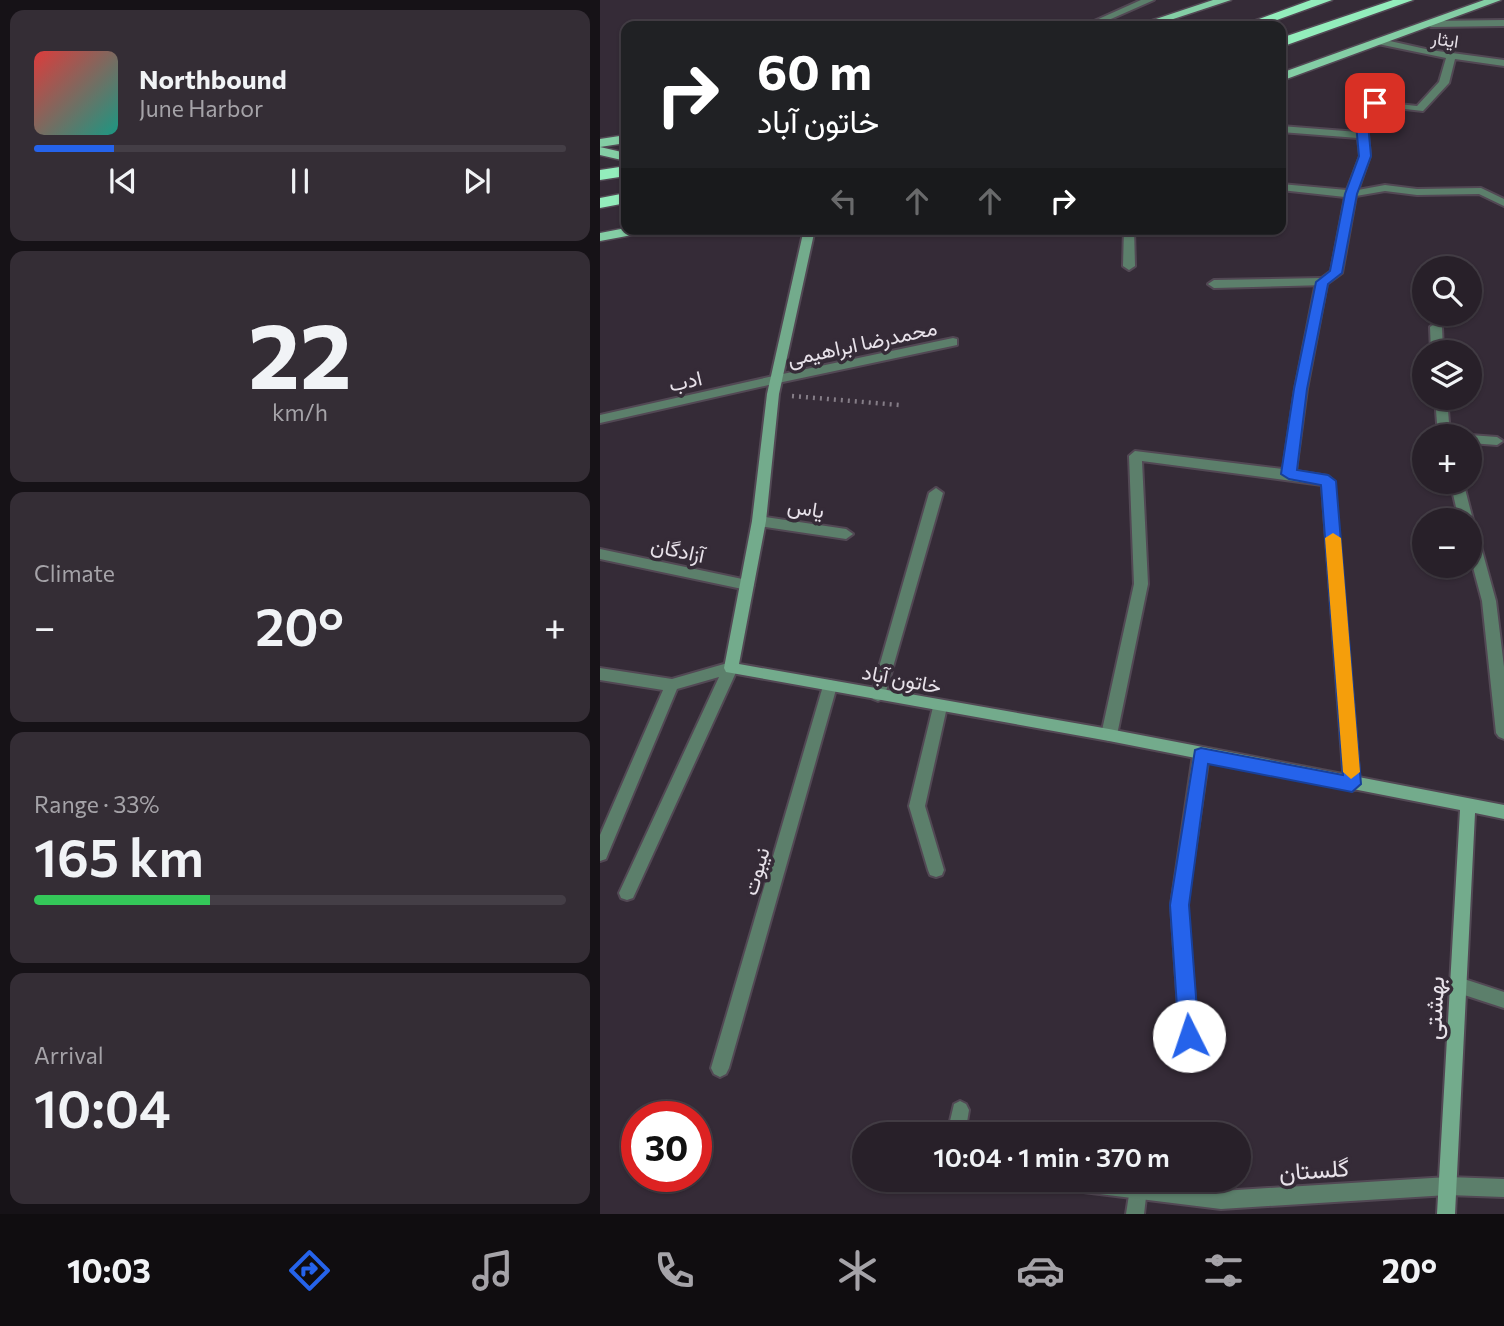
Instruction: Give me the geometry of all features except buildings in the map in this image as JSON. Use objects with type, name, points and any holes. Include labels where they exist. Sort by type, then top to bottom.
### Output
[{"type":"highway","points":[[1262,21],[1325,0]]},
{"type":"highway","points":[[1286,41],[1406,0]]},
{"type":"highway","points":[[600,175],[621,172]]},
{"type":"highway","points":[[600,203],[621,199]]},
{"type":"main road","points":[[1157,21],[1225,0]]},
{"type":"main road","points":[[1286,76],[1495,0]]},
{"type":"main road","points":[[600,144],[621,140]]},
{"type":"main road","points":[[600,151],[621,156]]},
{"type":"street","points":[[1100,21],[1150,0]]},
{"type":"street","points":[[1431,24],[1504,23]]},
{"type":"street","name":"ایثار","points":[[1382,42],[1504,63]]},
{"type":"street","points":[[1214,284],[1322,282],[1336,273],[1351,194],[1365,156],[1362,124],[1375,103],[1420,109],[1444,83],[1451,56]]},
{"type":"street","points":[[1286,129],[1363,135]]},
{"type":"street","points":[[1286,188],[1351,194],[1385,188],[1417,192],[1481,191],[1504,203]]},
{"type":"street","points":[[627,893],[731,668],[759,521],[773,394],[809,235]]},
{"type":"street","points":[[1129,235],[1129,266]]},
{"type":"street","points":[[1289,474],[1301,389],[1322,282]]},
{"type":"street","points":[[1435,327],[1436,340]]},
{"type":"street","name":"محمدرضا ابراهیمی","points":[[778,379],[953,342]]},
{"type":"street","name":"ادب","points":[[600,419],[778,379]]},
{"type":"street","points":[[1482,440],[1497,441]]},
{"type":"street","points":[[1109,735],[1141,584],[1135,456],[1328,481],[1352,784]]},
{"type":"street","points":[[878,695],[935,493]]},
{"type":"street","name":"یاس","points":[[759,521],[846,534]]},
{"type":"street","name":"آزادگان","points":[[600,554],[747,585]]},
{"type":"street","points":[[1482,576],[1489,601],[1504,733]]},
{"type":"street","points":[[600,674],[672,685],[731,668]]},
{"type":"street","name":"خاتون آباد","points":[[731,668],[1109,735],[1504,812]]},
{"type":"street","points":[[600,854],[672,685]]},
{"type":"street","name":"نیبوت","points":[[720,1068],[830,686]]},
{"type":"street","points":[[936,870],[917,806],[940,707]]},
{"type":"street","points":[[1189,1036],[1179,905],[1201,755]]},
{"type":"street","name":"بهشتی","points":[[1446,1214],[1468,806]]},
{"type":"street","points":[[1458,985],[1504,1000]]},
{"type":"street","points":[[958,1122],[960,1110]]},
{"type":"street","name":"گلستان","points":[[1161,1192],[1221,1200],[1448,1185],[1504,1188]]},
{"type":"street","points":[[1135,1214],[1138,1192]]},
{"type":"path","points":[[773,394],[899,405]]},
{"type":"slow traffic","points":[[1333,538],[1351,772]]},
{"type":"route","points":[[1189,1036],[1179,905],[1201,755],[1352,784],[1328,481],[1289,474],[1301,389],[1322,282],[1336,273],[1347,210],[1365,156],[1362,124],[1375,103]]}]
